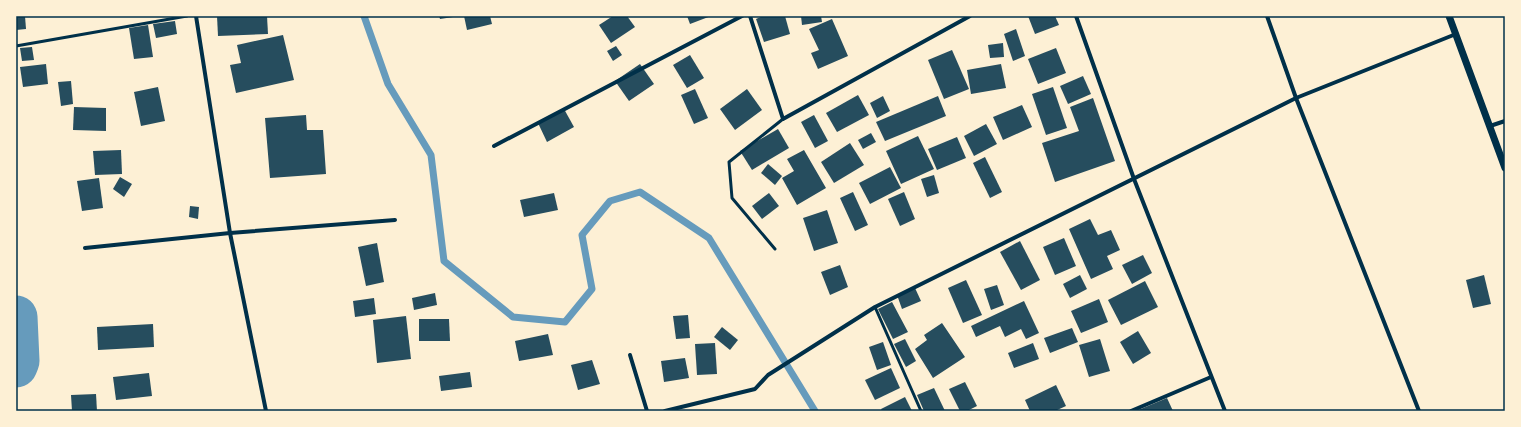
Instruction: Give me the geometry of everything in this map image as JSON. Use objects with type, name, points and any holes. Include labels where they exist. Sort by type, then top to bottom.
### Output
[{"type":"street","points":[[196,16],[230,233],[266,411]]},
{"type":"street","points":[[494,146],[742,16]]},
{"type":"street","points":[[750,16],[783,119],[970,16]]},
{"type":"street","points":[[1076,16],[1134,179],[1225,411]]},
{"type":"street","points":[[1267,16],[1296,98],[1419,411]]},
{"type":"street","points":[[1449,16],[1505,168]]},
{"type":"street","points":[[665,411],[754,389],[768,375],[875,307],[1296,98],[1456,34]]},
{"type":"street","points":[[1490,126],[1505,121]]},
{"type":"street","points":[[85,248],[230,233],[395,220]]},
{"type":"street","points":[[630,355],[646,411]]},
{"type":"street","points":[[1131,411],[1211,377]]},
{"type":"lane","points":[[16,46],[187,16]]},
{"type":"lane","points":[[775,249],[732,198],[729,162],[783,119]]},
{"type":"lane","points":[[875,307],[921,411]]},
{"type":"building","points":[[16,16],[25,16],[26,29],[16,30]]},
{"type":"building","points":[[217,16],[267,16],[268,34],[218,36]]},
{"type":"building","points":[[439,16],[452,16],[453,17],[440,19]]},
{"type":"building","points":[[464,16],[490,16],[492,24],[467,30]]},
{"type":"building","points":[[613,16],[627,16],[635,27],[611,43],[599,25]]},
{"type":"building","points":[[687,16],[711,16],[690,24]]},
{"type":"building","points":[[763,16],[785,16],[790,34],[764,42],[756,19]]},
{"type":"building","points":[[801,16],[821,16],[822,22],[802,25]]},
{"type":"building","points":[[1028,16],[1055,16],[1059,25],[1035,34]]},
{"type":"building","points":[[832,19],[848,56],[818,69],[811,53],[819,50],[809,29]]},
{"type":"building","points":[[175,21],[177,34],[156,38],[153,24]]},
{"type":"building","points":[[148,25],[153,57],[134,59],[129,28]]},
{"type":"building","points":[[1016,29],[1025,56],[1013,61],[1004,34]]},
{"type":"building","points":[[283,35],[294,80],[236,93],[230,65],[241,63],[237,45]]},
{"type":"building","points":[[1003,43],[1004,57],[990,58],[988,45]]},
{"type":"building","points":[[616,46],[622,55],[613,61],[607,51]]},
{"type":"building","points":[[32,47],[34,60],[22,61],[20,48]]},
{"type":"building","points":[[1056,48],[1066,73],[1038,84],[1028,59]]},
{"type":"building","points":[[952,50],[969,89],[944,99],[928,60]]},
{"type":"building","points":[[690,55],[704,78],[687,88],[673,65]]},
{"type":"building","points":[[46,64],[48,84],[23,87],[20,67]]},
{"type":"building","points":[[640,64],[654,84],[629,101],[615,81]]},
{"type":"building","points":[[1001,64],[1006,88],[971,94],[967,70]]},
{"type":"building","points":[[1083,76],[1091,94],[1068,104],[1060,86]]},
{"type":"building","points":[[71,81],[73,104],[61,106],[58,82]]},
{"type":"building","points":[[158,87],[165,121],[141,126],[134,92]]},
{"type":"building","points":[[1053,87],[1067,128],[1046,135],[1032,94]]},
{"type":"building","points":[[695,89],[708,118],[694,124],[681,95]]},
{"type":"building","points":[[747,89],[762,110],[735,130],[720,109]]},
{"type":"building","points":[[858,95],[869,115],[837,132],[826,113]]},
{"type":"building","points":[[883,96],[890,111],[877,118],[870,103]]},
{"type":"building","points":[[938,96],[946,116],[885,141],[876,122]]},
{"type":"building","points":[[1093,98],[1115,161],[1055,182],[1042,143],[1079,131],[1070,107]]},
{"type":"building","points":[[1022,105],[1032,127],[1003,140],[993,117]]},
{"type":"building","points":[[74,107],[106,108],[106,131],[73,130]]},
{"type":"building","points":[[564,109],[574,127],[547,142],[538,123]]},
{"type":"building","points":[[306,115],[307,130],[323,130],[326,174],[270,178],[265,118]]},
{"type":"building","points":[[814,115],[828,141],[815,148],[801,122]]},
{"type":"building","points":[[986,124],[997,144],[974,156],[964,136]]},
{"type":"building","points":[[778,129],[789,148],[752,170],[740,151]]},
{"type":"building","points":[[871,133],[876,142],[863,149],[858,140]]},
{"type":"building","points":[[918,136],[934,169],[901,184],[886,151]]},
{"type":"building","points":[[957,137],[966,158],[937,170],[928,149]]},
{"type":"building","points":[[850,143],[864,165],[834,183],[821,162]]},
{"type":"building","points":[[121,150],[122,174],[95,175],[93,151]]},
{"type":"building","points":[[804,150],[826,188],[797,205],[782,178],[794,171],[787,159]]},
{"type":"building","points":[[985,157],[1002,192],[990,198],[973,163]]},
{"type":"building","points":[[768,164],[782,176],[775,185],[761,173]]},
{"type":"building","points":[[890,167],[901,188],[870,204],[859,183]]},
{"type":"building","points":[[934,175],[939,193],[927,197],[921,179]]},
{"type":"building","points":[[120,177],[132,184],[124,197],[113,189]]},
{"type":"building","points":[[99,178],[103,208],[82,211],[77,181]]},
{"type":"building","points":[[853,192],[868,225],[855,231],[840,198]]},
{"type":"building","points":[[904,192],[915,219],[900,226],[888,199]]},
{"type":"building","points":[[554,193],[558,210],[524,217],[520,200]]},
{"type":"building","points":[[769,193],[779,206],[762,219],[752,206]]},
{"type":"building","points":[[190,206],[199,207],[198,219],[189,217]]},
{"type":"building","points":[[827,210],[838,243],[814,251],[803,218]]},
{"type":"building","points":[[1090,219],[1098,235],[1111,230],[1120,250],[1107,256],[1113,269],[1091,279],[1069,229]]},
{"type":"building","points":[[1064,238],[1076,266],[1055,275],[1043,247]]},
{"type":"building","points":[[1020,241],[1040,280],[1021,290],[1000,252]]},
{"type":"building","points":[[377,243],[384,282],[366,286],[358,247]]},
{"type":"building","points":[[1143,255],[1152,273],[1132,284],[1122,265]]},
{"type":"building","points":[[840,265],[848,287],[830,295],[821,272]]},
{"type":"building","points":[[1080,275],[1087,289],[1070,298],[1063,284]]},
{"type":"building","points":[[1484,275],[1491,304],[1473,308],[1466,280]]},
{"type":"building","points":[[966,280],[982,315],[963,323],[948,288]]},
{"type":"building","points":[[1145,281],[1158,307],[1121,325],[1108,300]]},
{"type":"building","points":[[997,285],[1004,305],[991,310],[984,289]]},
{"type":"building","points":[[915,288],[921,301],[902,309],[897,295]]},
{"type":"building","points":[[435,293],[437,305],[414,310],[412,298]]},
{"type":"building","points":[[374,298],[376,314],[355,317],[353,301]]},
{"type":"building","points":[[1099,299],[1108,322],[1081,333],[1071,311]]},
{"type":"building","points":[[1024,301],[1039,333],[1026,339],[1021,329],[1005,337],[1000,326],[976,337],[971,326]]},
{"type":"building","points":[[892,302],[908,332],[893,339],[878,309]]},
{"type":"building","points":[[688,315],[690,338],[676,339],[673,316]]},
{"type":"building","points":[[406,316],[411,359],[377,363],[373,320]]},
{"type":"building","points":[[419,319],[449,319],[450,341],[419,341]]},
{"type":"building","points":[[942,323],[965,357],[933,378],[915,349],[927,340],[924,335]]},
{"type":"building","points":[[153,324],[154,347],[98,350],[97,327]]},
{"type":"building","points":[[722,327],[738,340],[730,350],[714,337]]},
{"type":"building","points":[[1072,328],[1078,342],[1050,353],[1044,338]]},
{"type":"building","points":[[1138,331],[1151,353],[1133,364],[1120,342]]},
{"type":"building","points":[[548,334],[553,355],[519,361],[515,341]]},
{"type":"building","points":[[905,339],[916,361],[906,367],[894,344]]},
{"type":"building","points":[[1100,339],[1110,371],[1089,377],[1079,345]]},
{"type":"building","points":[[883,342],[891,365],[877,370],[869,347]]},
{"type":"building","points":[[715,343],[717,374],[697,375],[695,344]]},
{"type":"building","points":[[1033,343],[1039,359],[1014,368],[1008,353]]},
{"type":"building","points":[[685,358],[689,378],[664,382],[661,361]]},
{"type":"building","points":[[592,360],[600,384],[578,390],[571,365]]},
{"type":"building","points":[[891,368],[900,388],[875,400],[865,380]]},
{"type":"building","points":[[470,372],[472,387],[441,391],[439,376]]},
{"type":"building","points":[[149,373],[152,396],[116,400],[113,377]]},
{"type":"building","points":[[965,382],[977,406],[967,411],[960,411],[949,389]]},
{"type":"building","points":[[1056,385],[1066,406],[1055,411],[1030,411],[1025,400]]},
{"type":"building","points":[[934,388],[945,411],[924,411],[917,395]]},
{"type":"building","points":[[96,394],[97,411],[72,411],[71,395]]},
{"type":"building","points":[[905,397],[912,411],[882,411],[881,409]]},
{"type":"building","points":[[1167,398],[1173,411],[1136,411]]},
{"type":"waterway","points":[[364,16],[388,84],[431,155],[444,261],[513,317],[565,322],[592,289],[582,235],[610,201],[640,192],[709,238],[815,411]]},
{"type":"waterway","points":[[16,317],[18,361],[16,366]]}]
